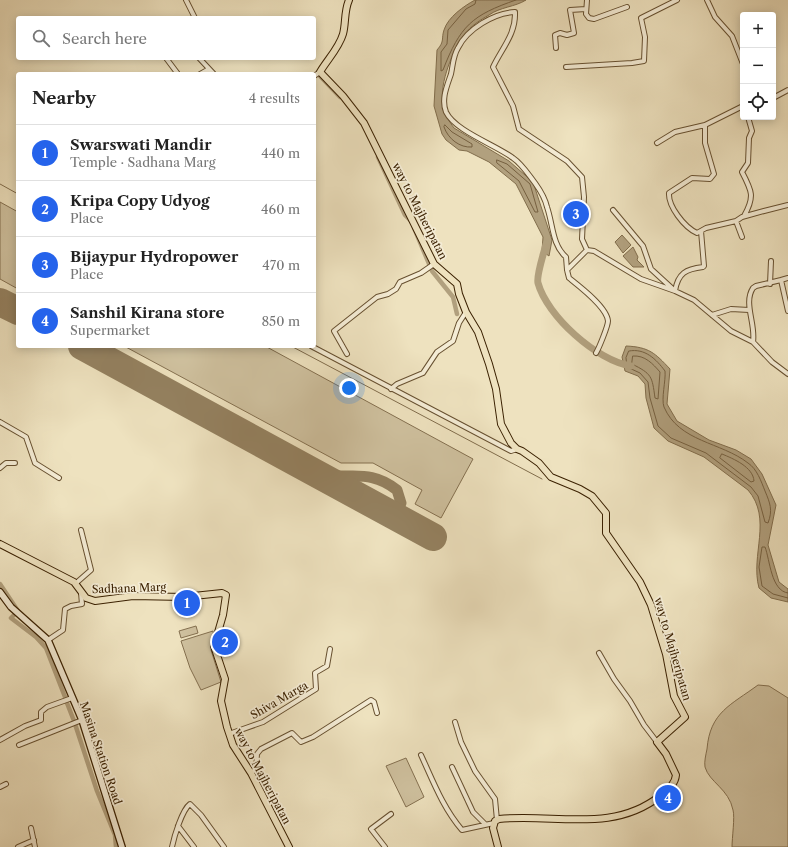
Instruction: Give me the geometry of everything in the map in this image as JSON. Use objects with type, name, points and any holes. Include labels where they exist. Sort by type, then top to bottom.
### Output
[{"type":"main road","name":"way to Majheripatan","points":[[349,0],[345,13],[342,36],[338,47],[317,74],[343,96],[364,123],[434,264],[457,284],[466,312],[478,332],[489,364],[496,388],[501,424],[511,443],[517,449],[522,450],[539,463],[551,477],[592,496],[606,513],[606,533],[647,594],[666,654],[674,696],[685,717],[658,742]]},
{"type":"main road","name":"Sadhana Marg","points":[[0,544],[75,584],[86,598],[95,601],[133,596],[184,596],[205,594]]},
{"type":"main road","name":"way to Majheripatan","points":[[205,594],[222,593],[226,595],[223,615],[214,646],[224,679],[221,701],[229,734],[233,745],[251,773],[289,847]]},
{"type":"main road","points":[[498,847],[493,828],[495,821],[535,817],[587,821],[629,812],[649,804],[670,788],[676,779],[676,772],[658,742]]},
{"type":"street","points":[[186,0],[194,16]]},
{"type":"street","points":[[587,0],[586,14],[589,18],[594,19],[627,7]]},
{"type":"street","points":[[566,67],[644,61],[645,37],[642,18],[657,8],[677,0]]},
{"type":"street","points":[[707,0],[715,17],[732,36],[740,56]]},
{"type":"street","points":[[556,48],[555,35],[560,33],[567,35],[574,33],[570,10],[586,9]]},
{"type":"street","points":[[587,250],[582,239],[584,197],[582,177],[567,160],[519,129],[513,106],[493,67],[501,50],[512,34],[515,23],[515,12],[486,22],[472,29],[462,39],[457,49],[446,86],[444,98],[446,111],[452,121],[466,131],[495,145],[511,156],[527,172],[540,190],[547,206],[556,243],[560,252],[566,257],[569,278],[585,290],[606,313],[608,322],[597,352]]},
{"type":"street","points":[[168,60],[176,72]]},
{"type":"street","points":[[201,60],[212,72]]},
{"type":"street","points":[[204,72],[209,69]]},
{"type":"street","points":[[776,96],[788,90]]},
{"type":"street","points":[[657,143],[675,132],[705,125],[740,108]]},
{"type":"street","points":[[744,216],[752,202],[749,186],[742,172],[748,163],[749,138],[752,131],[749,120]]},
{"type":"street","points":[[705,125],[706,143],[714,174],[710,179],[692,178],[669,193],[668,200],[684,223],[696,233],[736,222],[744,216],[788,205]]},
{"type":"street","points":[[612,210],[643,246],[651,269],[675,291]]},
{"type":"street","points":[[736,222],[742,238]]},
{"type":"street","points":[[675,291],[681,274],[687,269],[704,266],[701,231]]},
{"type":"street","points":[[587,250],[594,251],[641,280],[675,291],[694,300],[731,330],[753,342],[772,362],[788,374]]},
{"type":"street","points":[[567,270],[587,250]]},
{"type":"street","points":[[770,284],[771,261]]},
{"type":"street","points":[[347,354],[334,331],[377,297],[388,294],[396,288],[400,282],[421,273],[434,264]]},
{"type":"street","points":[[753,342],[754,329],[749,310],[751,290],[756,286],[770,284],[788,278]]},
{"type":"street","points":[[781,280],[788,311]]},
{"type":"street","points":[[712,315],[731,309],[749,310]]},
{"type":"street","points":[[391,389],[397,384],[423,373],[437,352],[453,341],[459,323],[466,312]]},
{"type":"street","points":[[315,348],[510,451],[517,449]]},
{"type":"street","points":[[0,422],[26,437],[35,463],[59,478]]},
{"type":"street","points":[[0,468],[6,463],[15,463]]},
{"type":"street","points":[[75,584],[91,570],[81,530]]},
{"type":"street","name":"Masina Station Road","points":[[0,592],[11,607],[48,640],[82,720],[122,847]]},
{"type":"street","points":[[48,640],[63,630],[65,609],[82,604],[81,593]]},
{"type":"street","name":"Shiva Marga","points":[[229,734],[263,722],[316,689],[315,673],[327,666],[330,649]]},
{"type":"street","points":[[599,654],[644,725],[658,742]]},
{"type":"street","points":[[0,740],[20,728],[41,720],[41,711],[47,707],[72,698]]},
{"type":"street","points":[[251,773],[256,769],[257,754],[261,748],[292,733],[301,742],[313,737],[371,700],[374,702],[377,713]]},
{"type":"street","points":[[19,744],[82,720]]},
{"type":"street","points":[[421,756],[443,804],[452,819],[462,830],[495,821],[495,799],[475,771],[461,742],[455,722]]},
{"type":"street","points":[[452,767],[473,812],[485,824]]},
{"type":"street","points":[[0,787],[6,784]]},
{"type":"street","points":[[172,847],[178,826],[187,806],[191,804],[224,847]]},
{"type":"street","points":[[385,847],[371,829],[391,814]]},
{"type":"street","points":[[178,826],[194,847]]},
{"type":"street","points":[[31,828],[35,847]]},
{"type":"street","points":[[18,847],[34,840]]},
{"type":"shaded area","points":[[0,202],[16,211],[16,288],[0,279]]},
{"type":"shaded area","points":[[128,348],[269,348],[473,459],[441,518],[415,504],[422,490],[373,463],[341,463]]},
{"type":"shaded area","points":[[196,626],[198,633],[181,638],[179,631]]},
{"type":"shaded area","points":[[213,631],[214,639],[211,650],[221,682],[201,690],[190,668],[181,641]]},
{"type":"shaded area","points":[[758,685],[769,686],[788,698],[788,847],[732,847],[734,817],[731,803],[728,797],[710,777],[705,767],[709,736],[712,726],[717,718],[731,704]]},
{"type":"shaded area","points":[[406,758],[424,797],[406,807],[386,766]]},
{"type":"water","points":[[475,0],[526,0],[493,12],[470,28],[460,40],[445,77],[442,95],[444,110],[454,128],[509,161],[533,182],[552,240],[549,256],[542,251],[543,237],[516,184],[489,162],[467,151],[459,150],[446,140],[442,134],[434,106],[437,50],[441,44],[444,30],[449,21],[461,9]]},
{"type":"water","points":[[622,235],[631,245],[623,253],[615,242]]},
{"type":"water","points":[[633,247],[638,257],[637,260],[644,267],[633,267],[623,256]]},
{"type":"water","points":[[626,346],[646,349],[656,355],[670,369],[667,404],[677,421],[709,440],[736,450],[751,459],[762,474],[776,505],[768,545],[779,582],[788,589],[788,602],[771,598],[759,588],[757,563],[760,525],[759,513],[755,501],[748,490],[704,457],[668,441],[654,428],[646,398],[645,384],[638,376],[625,371],[622,357]]},
{"type":"waterway","points":[[319,75],[340,97]]},
{"type":"waterway","points":[[378,157],[405,215],[411,221]]},
{"type":"waterway","points":[[0,184],[16,193]]},
{"type":"waterway","points":[[414,228],[432,271],[453,297],[457,314]]},
{"type":"waterway","points":[[546,244],[539,270],[538,283],[543,296],[552,309],[562,322],[589,346],[603,356],[631,366]]},
{"type":"waterway","points":[[295,348],[542,479]]},
{"type":"waterway","points":[[0,584],[18,611],[11,618],[36,637],[46,648],[65,697]]},
{"type":"waterway","points":[[67,703],[74,721]]},
{"type":"waterway","points":[[75,724],[97,791],[115,835],[116,847]]},
{"type":"taxiway","points":[[313,471],[324,475],[365,476],[375,478],[397,490],[401,503],[396,513],[384,517],[376,513],[360,497]]},
{"type":"runway","points":[[0,302],[16,310]]},
{"type":"runway","points":[[86,348],[433,537]]},
{"type":"place","name":"Bijaypur Hydropower","points":[[576,214]]},
{"type":"place","name":"Swarswati Mandir","points":[[187,603]]},
{"type":"place","name":"Kripa Copy Udyog","points":[[225,642]]},
{"type":"place","name":"Sanshil Kirana store","points":[[668,798]]}]
